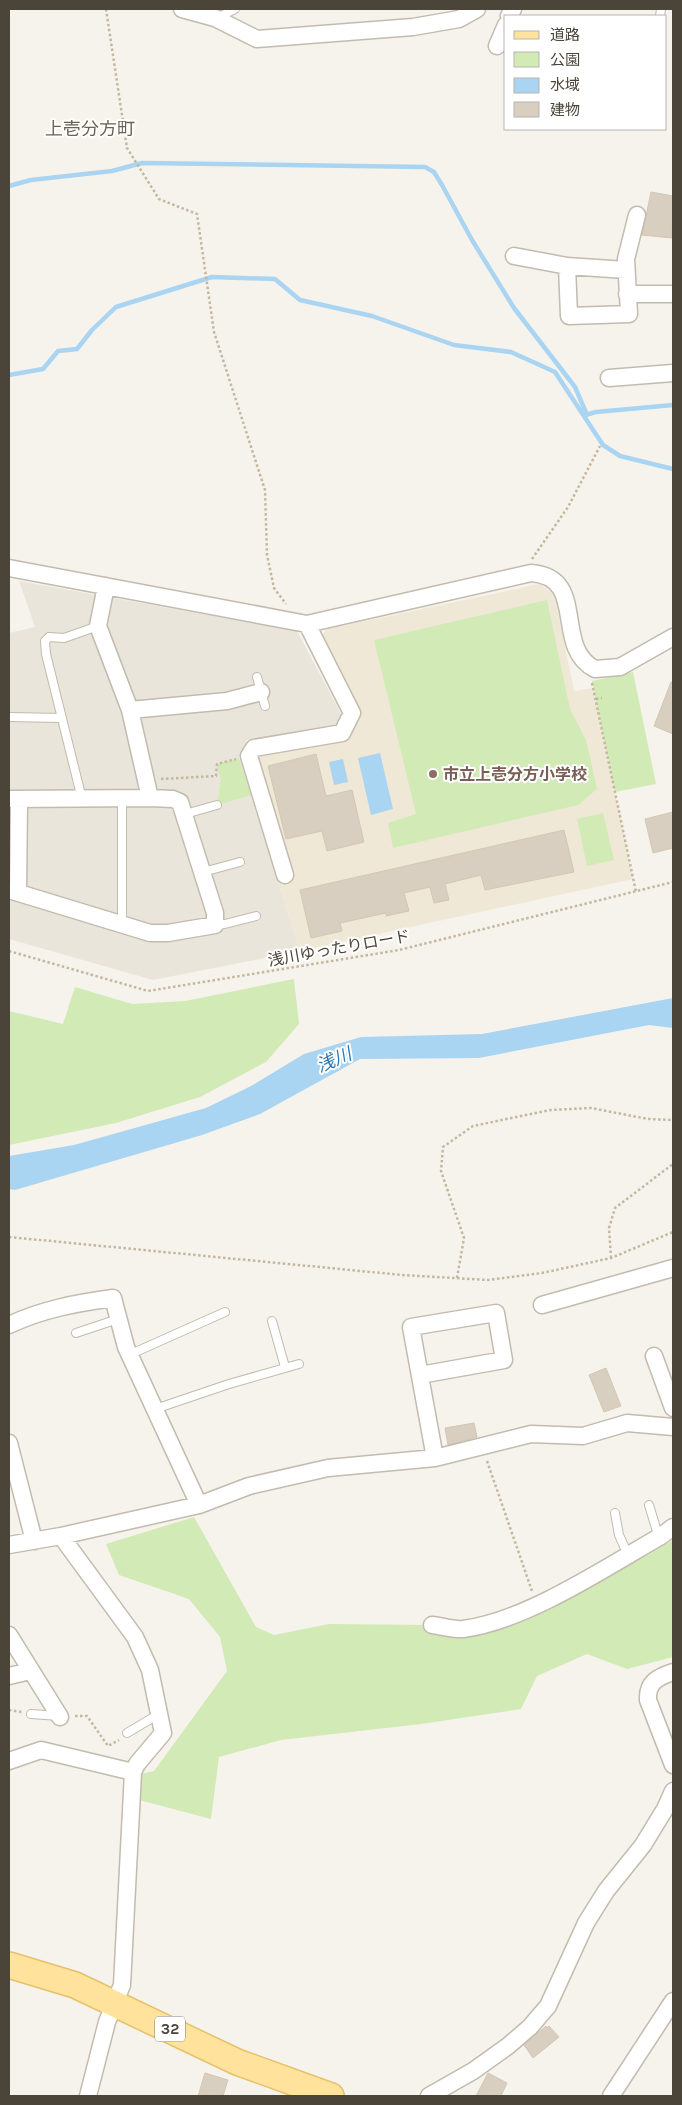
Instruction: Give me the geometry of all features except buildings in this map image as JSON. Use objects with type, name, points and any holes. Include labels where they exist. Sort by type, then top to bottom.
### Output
[{"type":"main road","name":"32","points":[[9,1965],[60,1979],[115,2003],[244,2065],[331,2096]]},
{"type":"street","points":[[182,9],[216,18],[257,39],[413,27],[460,19],[477,9]]},
{"type":"street","points":[[497,46],[504,30]]},
{"type":"street","points":[[567,266],[569,316],[628,314],[626,259],[637,215]]},
{"type":"street","points":[[514,256],[567,266],[626,270]]},
{"type":"street","points":[[628,294],[673,294]]},
{"type":"street","points":[[609,378],[673,373]]},
{"type":"street","points":[[9,568],[307,624],[530,573],[549,576],[561,588],[574,644],[579,657],[595,669],[620,667],[673,637]]},
{"type":"street","points":[[106,586],[98,626],[130,710],[150,798]]},
{"type":"street","points":[[285,875],[249,756],[254,748],[342,733],[351,719],[352,713],[307,624]]},
{"type":"street","points":[[130,710],[227,701],[261,692]]},
{"type":"street","points":[[150,798],[173,799],[180,802],[216,913],[215,925],[168,933],[150,933],[13,891],[14,799],[82,799],[150,798]]},
{"type":"street","points":[[542,1305],[673,1268]]},
{"type":"street","points":[[9,1324],[34,1314],[63,1306],[113,1298],[130,1354],[199,1505]]},
{"type":"street","points":[[420,1375],[504,1360],[496,1313],[411,1327],[435,1458]]},
{"type":"street","points":[[654,1356],[673,1408]]},
{"type":"street","points":[[9,1546],[199,1505],[249,1486],[328,1468],[435,1458],[531,1434],[582,1436],[627,1423],[673,1427]]},
{"type":"street","points":[[9,1443],[34,1541]]},
{"type":"street","points":[[432,1625],[461,1629],[496,1621],[536,1604],[659,1538],[673,1527]]},
{"type":"street","points":[[61,1536],[135,1637],[150,1670],[163,1733],[137,1764],[133,1772],[122,1986],[107,2022],[88,2096]]},
{"type":"street","points":[[9,1635],[60,1716]]},
{"type":"street","points":[[9,1676],[30,1671]]},
{"type":"street","points":[[673,1672],[654,1680],[648,1690],[648,1700],[673,1765]]},
{"type":"street","points":[[9,1761],[41,1750],[133,1772]]},
{"type":"street","points":[[430,2096],[473,2071],[508,2046],[530,2027],[548,2006],[586,1923],[606,1891],[643,1845],[673,1790]]},
{"type":"street","points":[[611,2096],[673,2001]]},
{"type":"lane","points":[[216,18],[235,9]]},
{"type":"lane","points":[[82,799],[46,654],[45,640],[49,637],[64,638],[98,626]]},
{"type":"lane","points":[[9,717],[61,718]]},
{"type":"lane","points":[[122,798],[122,923]]},
{"type":"lane","points":[[185,814],[217,805]]},
{"type":"lane","points":[[203,872],[240,862]]},
{"type":"lane","points":[[215,925],[256,916]]},
{"type":"lane","points":[[130,1354],[225,1312]]},
{"type":"lane","points":[[76,1333],[118,1319]]},
{"type":"lane","points":[[272,1320],[284,1367]]},
{"type":"lane","points":[[156,1409],[284,1367],[299,1364]]},
{"type":"lane","points":[[649,1505],[659,1538]]},
{"type":"lane","points":[[615,1513],[619,1535],[628,1555]]},
{"type":"lane","points":[[127,1733],[160,1713]]},
{"type":"lane","points":[[31,1714],[60,1716]]},
{"type":"path","points":[[106,9],[127,148],[159,199],[196,214],[214,332],[265,490],[268,555],[274,588],[286,602],[288,610]]},
{"type":"path","points":[[522,575],[568,507],[600,446]]},
{"type":"path","points":[[595,669],[592,681],[636,892]]},
{"type":"path","points":[[596,700],[602,698]]},
{"type":"path","points":[[146,779],[216,776],[217,764],[249,756]]},
{"type":"path","name":"浅川ゆったりロード","points":[[9,951],[148,991],[398,950],[673,882]]},
{"type":"path","points":[[457,1278],[464,1238],[440,1171],[443,1147],[473,1126],[550,1110],[591,1108],[648,1119],[673,1120]]},
{"type":"path","points":[[611,1258],[609,1228],[615,1208],[673,1164]]},
{"type":"path","points":[[9,1236],[402,1275],[488,1280],[542,1273],[611,1258],[673,1232]]},
{"type":"path","points":[[482,1446],[536,1604]]},
{"type":"path","points":[[60,1716],[87,1716],[108,1746],[124,1738],[127,1733]]},
{"type":"shaded area","points":[[19,581],[297,631],[341,714],[335,725],[247,740],[239,758],[300,951],[153,980],[9,939],[9,633],[35,627]]},
{"type":"shaded area","name":"市立上壱分方小学校","points":[[539,584],[552,593],[556,603],[574,691],[593,688],[633,879],[300,951],[277,878],[285,875],[254,748],[342,733],[351,719],[313,636],[322,634],[328,629]]},
{"type":"green space","points":[[547,600],[570,709],[586,740],[597,789],[578,805],[393,848],[388,823],[416,814],[374,640]]},
{"type":"green space","points":[[633,672],[656,784],[615,792],[592,681]]},
{"type":"green space","points":[[239,758],[251,795],[217,805],[221,779],[217,764]]},
{"type":"green space","points":[[603,813],[614,860],[587,866],[577,819]]},
{"type":"green space","points":[[294,979],[299,1024],[266,1062],[200,1097],[116,1123],[9,1145],[9,1011],[63,1024],[75,987],[132,1004],[185,1001]]},
{"type":"green space","points":[[194,1517],[256,1627],[274,1635],[329,1624],[432,1625],[461,1629],[577,1584],[621,1570],[673,1540],[673,1657],[627,1669],[587,1654],[537,1676],[521,1709],[421,1724],[281,1740],[219,1757],[211,1819],[139,1800],[141,1774],[154,1771],[227,1671],[220,1637],[189,1599],[119,1575],[106,1544]]},
{"type":"water","points":[[380,753],[393,809],[371,815],[358,758]]},
{"type":"water","points":[[343,759],[348,782],[334,785],[329,762]]},
{"type":"water","name":"浅川","points":[[673,998],[673,1028],[649,1025],[479,1058],[360,1059],[260,1114],[202,1135],[15,1190],[9,1189],[9,1156],[74,1145],[206,1108],[251,1086],[304,1054],[361,1037],[482,1034]]},
{"type":"waterway","points":[[9,186],[31,180],[112,171],[142,163],[425,167],[434,172],[472,240],[514,308],[575,387],[587,415]]},
{"type":"waterway","points":[[9,375],[43,369],[58,351],[77,349],[92,330],[116,307],[212,277],[275,279],[300,300],[372,316],[454,345],[511,352],[555,372],[603,445],[620,456],[673,469]]},
{"type":"waterway","points":[[585,415],[596,412],[673,405]]},
{"type":"place","name":"市立上壱分方小学校","points":[[433,774]]},
{"type":"district","name":"上壱分方町","points":[[90,129]]}]
